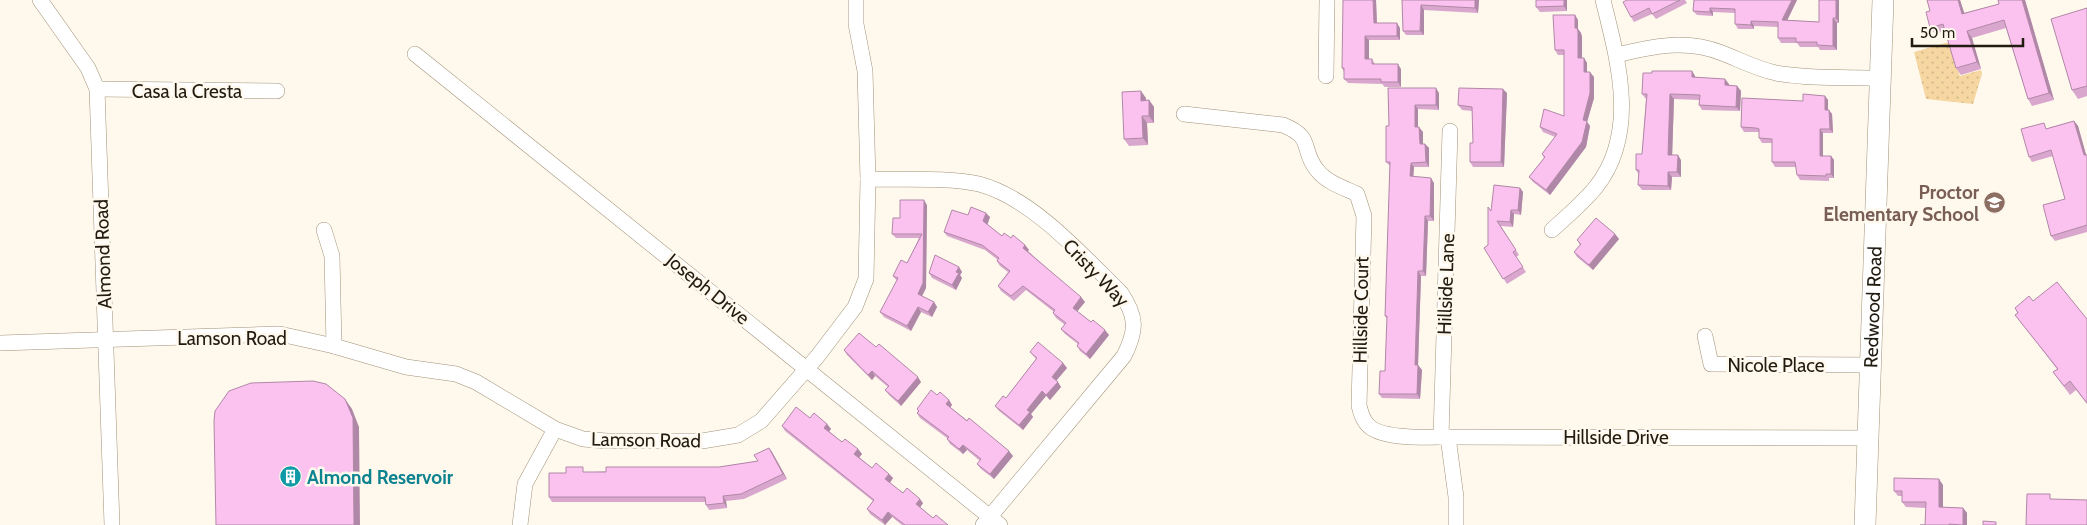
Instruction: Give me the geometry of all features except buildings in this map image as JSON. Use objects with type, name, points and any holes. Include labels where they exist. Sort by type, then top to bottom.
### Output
[{"type":"main road","name":"Redwood Road","points":[[1865,525],[1883,0]]},
{"type":"street","name":"Almond Road","points":[[40,0],[88,68],[97,89],[112,525]]},
{"type":"street","name":"Lamson Road","points":[[0,343],[280,334],[334,346],[406,367],[456,374],[469,379],[555,429],[583,439],[607,442],[702,442],[729,438],[747,432],[761,421],[838,331],[862,293],[868,262],[868,179],[865,71],[856,24],[856,0]]},
{"type":"street","points":[[1326,76],[1327,0]]},
{"type":"street","points":[[1552,230],[1597,186],[1612,158],[1620,129],[1622,108],[1617,55],[1603,0]]},
{"type":"street","points":[[1617,55],[1655,46],[1695,46],[1722,52],[1762,69],[1787,75],[1880,78]]},
{"type":"street","name":"Joseph Drive","points":[[415,54],[807,368],[991,522]]},
{"type":"street","name":"Casa la Cresta","points":[[97,89],[277,91]]},
{"type":"street","name":"Hillside Court","points":[[1184,114],[1283,125],[1297,130],[1305,140],[1317,170],[1334,184],[1357,194],[1364,216],[1359,406],[1367,425]]},
{"type":"street","name":"Hillside Lane","points":[[1450,130],[1444,437],[1456,497],[1456,525]]},
{"type":"street","name":"Cristy Way","points":[[868,179],[956,182],[977,184],[997,190],[1032,210],[1116,288],[1132,309],[1134,323],[1133,338],[1124,356],[991,522]]},
{"type":"street","points":[[324,230],[332,256],[334,346]]},
{"type":"street","name":"Nicole Place","points":[[1705,336],[1711,364],[1870,365]]},
{"type":"street","name":"Hillside Drive","points":[[1367,425],[1375,431],[1386,434],[1444,437],[1868,438]]},
{"type":"street","points":[[520,525],[525,484],[555,429]]},
{"type":"shaded area","points":[[1949,42],[1960,76],[1981,70],[1982,74],[1973,104],[1926,99],[1914,52]]},
{"type":"place","name":"Proctor Elementary School","points":[[1995,203]]},
{"type":"place","name":"Almond Reservoir","points":[[291,477]]}]
